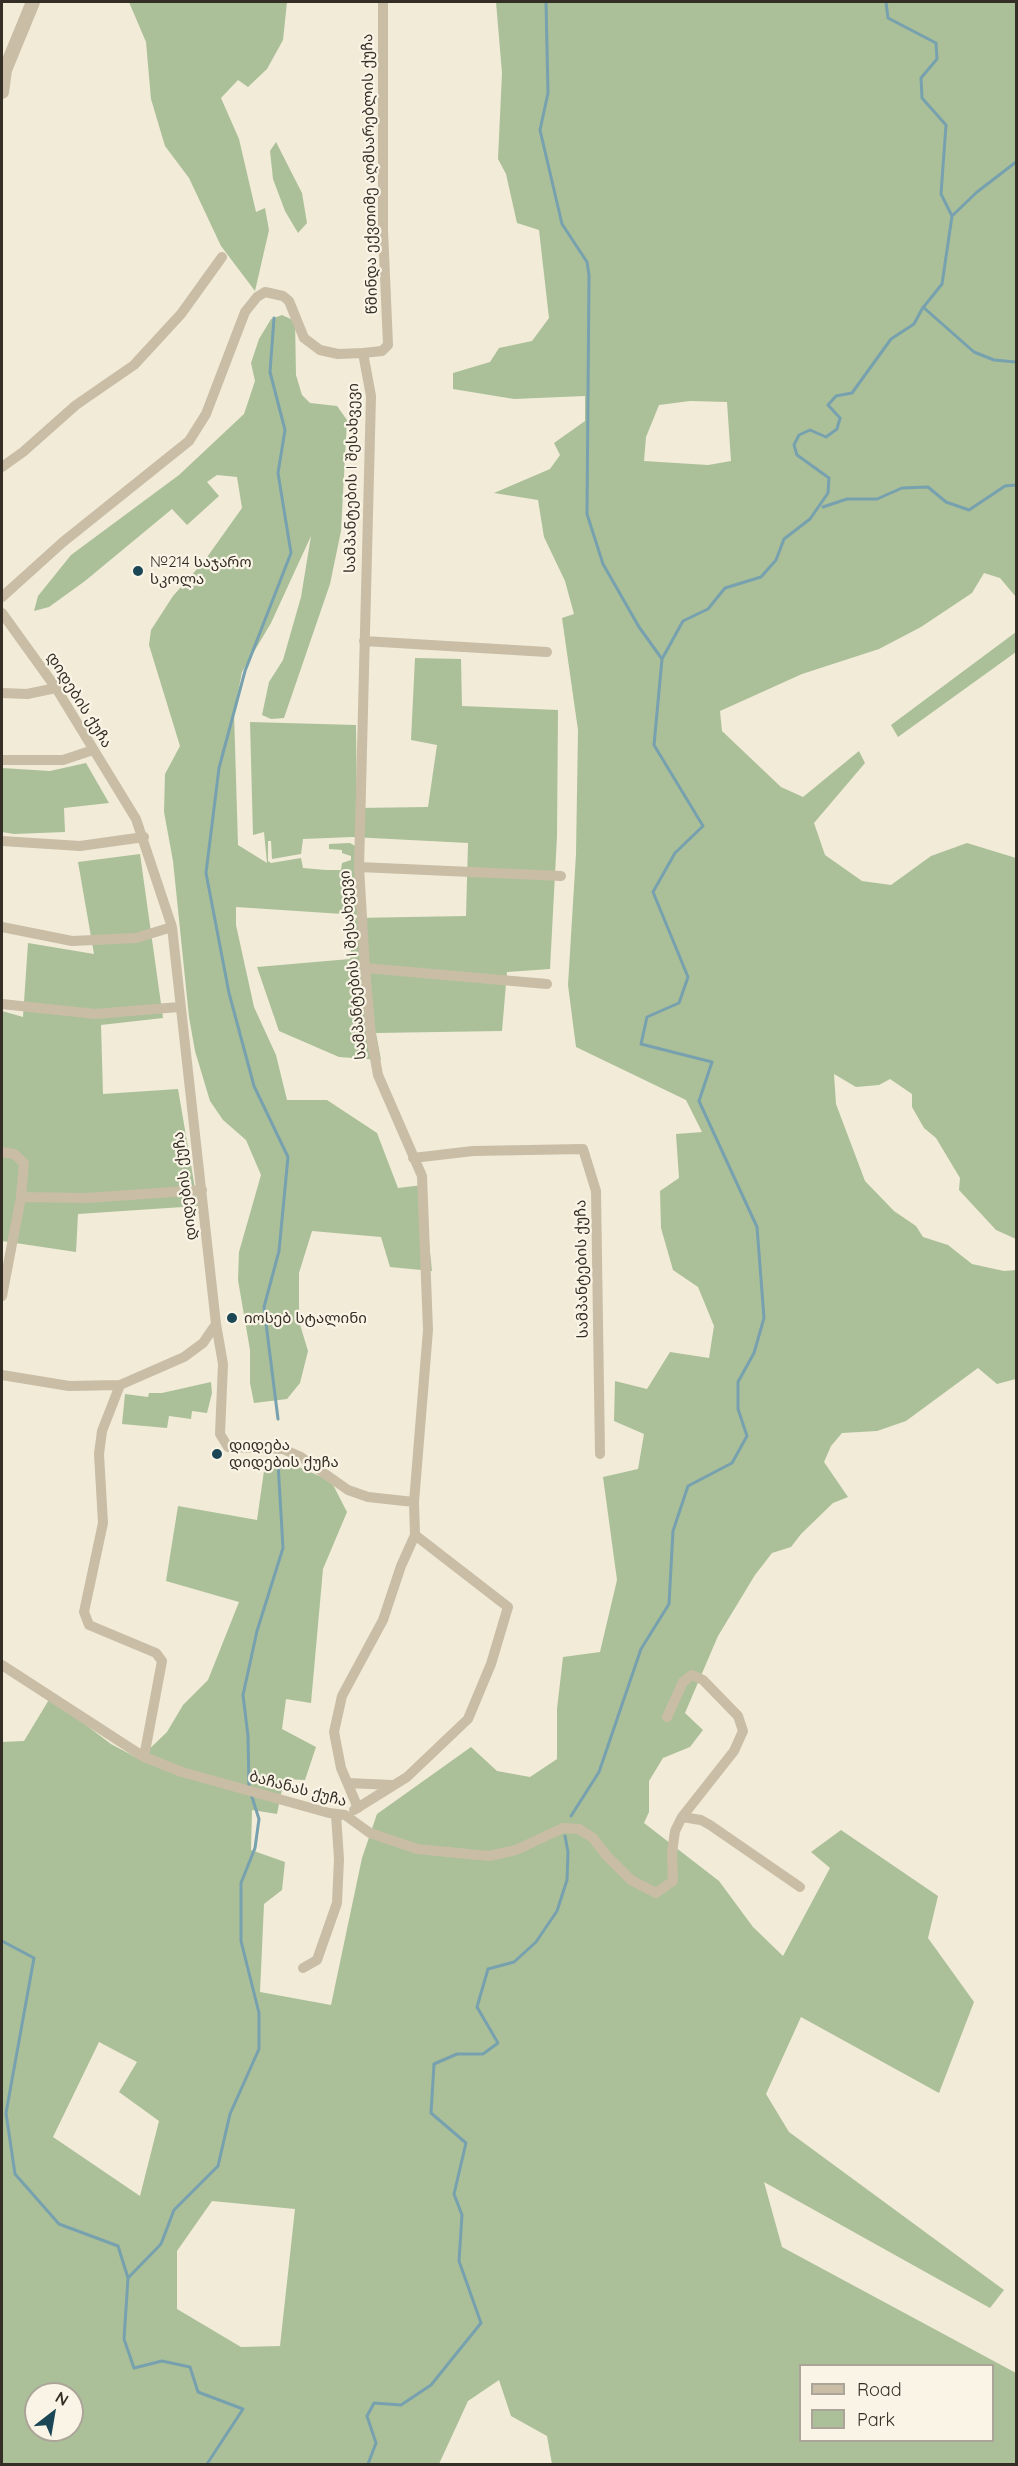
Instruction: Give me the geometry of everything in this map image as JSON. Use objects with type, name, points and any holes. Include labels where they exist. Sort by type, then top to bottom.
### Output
[{"type":"street","points":[[2,92],[4,70],[33,2]]},
{"type":"street","name":"წმინდა ექვთიმე აღმსარებლის ქუჩა","points":[[363,353],[382,351],[388,345],[383,230],[382,2]]},
{"type":"street","points":[[2,467],[23,452],[76,405],[134,365],[181,314],[222,257]]},
{"type":"street","points":[[2,597],[63,542],[189,441],[206,414],[245,312],[257,297],[265,292],[283,296],[290,301],[304,338],[320,350],[338,354],[363,353]]},
{"type":"street","name":"სამპანტების I შესახვევი","points":[[363,353],[370,396],[371,421],[359,867],[365,968],[371,1036],[378,1075],[413,1158]]},
{"type":"street","name":"დიდების ქუჩა","points":[[2,613],[56,688],[144,837],[172,927],[179,1007],[216,1324],[223,1364],[220,1434],[228,1447],[284,1449],[301,1457],[348,1490],[368,1497],[414,1502]]},
{"type":"street","points":[[364,641],[547,652]]},
{"type":"street","points":[[2,693],[27,694],[56,688]]},
{"type":"street","points":[[2,760],[63,760],[93,750]]},
{"type":"street","points":[[2,841],[80,846],[144,837]]},
{"type":"street","points":[[359,867],[561,876]]},
{"type":"street","points":[[2,927],[72,941],[136,938],[172,927]]},
{"type":"street","points":[[365,968],[547,984]]},
{"type":"street","points":[[2,1004],[95,1014],[179,1007]]},
{"type":"street","name":"სამპანტების ქუჩა","points":[[413,1158],[473,1151],[583,1149],[596,1191],[600,1454]]},
{"type":"street","points":[[2,1152],[14,1154],[24,1163],[21,1197],[2,1296]]},
{"type":"street","points":[[358,1808],[341,1767],[334,1732],[342,1696],[383,1620],[400,1566],[415,1535],[414,1502],[428,1330],[422,1176],[413,1158]]},
{"type":"street","points":[[21,1197],[86,1198],[202,1190]]},
{"type":"street","points":[[2,1375],[69,1386],[120,1385],[184,1357],[203,1343],[216,1324]]},
{"type":"street","points":[[120,1385],[102,1431],[99,1454],[103,1523],[84,1612],[89,1625],[156,1653],[162,1661],[144,1757]]},
{"type":"street","points":[[303,1968],[317,1960],[337,1903],[340,1815],[358,1808],[407,1777],[468,1719],[491,1664],[508,1607],[415,1535]]},
{"type":"street","name":"ბაჩანას ქუჩა","points":[[2,1665],[144,1757],[182,1772],[340,1815],[370,1833],[417,1849],[489,1856],[516,1850],[563,1828],[579,1829],[593,1838],[631,1880],[656,1893],[673,1881],[674,1842],[682,1817],[734,1751],[743,1731],[738,1716],[703,1680],[692,1675],[683,1682],[667,1717]]},
{"type":"street","points":[[348,1783],[392,1785]]},
{"type":"street","points":[[682,1817],[701,1820],[710,1825],[800,1887]]},
{"type":"green space","points":[[129,2],[287,2],[283,40],[267,69],[248,87],[238,80],[221,98],[239,139],[256,212],[265,208],[269,230],[255,291],[221,246],[189,178],[165,146],[151,99],[146,42]]},
{"type":"green space","points":[[496,2],[1016,2],[1016,597],[1000,578],[984,573],[972,593],[921,627],[879,649],[802,674],[720,711],[722,731],[781,787],[803,797],[859,751],[865,763],[814,823],[825,855],[862,881],[891,885],[931,856],[967,843],[1016,858],[1016,1239],[996,1230],[959,1190],[960,1178],[936,1138],[924,1128],[912,1107],[912,1094],[890,1079],[879,1085],[856,1087],[834,1074],[836,1104],[865,1181],[894,1211],[916,1226],[923,1237],[948,1245],[972,1264],[1004,1271],[1016,1270],[1016,1379],[997,1384],[978,1368],[906,1421],[877,1431],[842,1433],[831,1446],[824,1462],[848,1497],[833,1503],[791,1547],[772,1553],[755,1575],[718,1636],[685,1713],[703,1730],[690,1747],[663,1758],[649,1781],[649,1812],[644,1823],[719,1881],[753,1927],[783,1956],[830,1868],[811,1852],[841,1830],[938,1896],[928,1938],[974,2002],[939,2093],[801,2017],[766,2094],[789,2132],[1004,2290],[990,2308],[764,2182],[782,2247],[1016,2373],[1016,2464],[552,2464],[547,2436],[511,2416],[499,2380],[468,2401],[439,2464],[2,2464],[2,1742],[24,1741],[50,1698],[111,1744],[139,1759],[167,1732],[183,1705],[208,1680],[239,1602],[166,1581],[178,1506],[257,1520],[265,1464],[283,1460],[331,1481],[347,1512],[323,1569],[311,1703],[286,1699],[282,1729],[316,1747],[305,1780],[284,1779],[277,1814],[252,1810],[251,1850],[285,1862],[282,1890],[264,1904],[260,1992],[331,2005],[362,1858],[377,1814],[471,1747],[497,1771],[530,1777],[557,1759],[557,1709],[563,1657],[600,1652],[617,1580],[603,1477],[638,1469],[644,1434],[614,1421],[615,1381],[647,1389],[670,1352],[709,1358],[714,1326],[698,1287],[673,1270],[661,1228],[660,1191],[679,1178],[676,1134],[702,1132],[686,1100],[576,1047],[568,985],[576,854],[578,730],[562,618],[574,614],[565,581],[544,537],[538,500],[494,493],[550,469],[560,455],[554,443],[585,421],[585,396],[514,399],[453,389],[453,373],[490,362],[499,348],[532,341],[549,318],[539,230],[517,223],[506,174],[498,159],[502,73]],"holes":[[[690,401],[727,402],[731,461],[708,465],[644,461],[646,437],[659,405]],[[99,2042],[137,2062],[119,2092],[159,2121],[140,2196],[53,2137]],[[212,2201],[295,2209],[280,2346],[241,2347],[177,2309],[177,2251]]]},
{"type":"green space","points":[[276,142],[302,193],[307,223],[298,233],[285,211],[273,179],[270,151]]},
{"type":"green space","points":[[282,315],[295,321],[296,375],[302,395],[310,403],[337,406],[347,420],[341,531],[330,584],[284,718],[271,719],[262,715],[269,682],[283,660],[301,597],[311,536],[271,623],[242,672],[234,712],[238,845],[267,863],[264,832],[253,835],[250,722],[356,725],[357,808],[428,807],[437,745],[411,740],[415,658],[461,659],[462,706],[558,710],[557,836],[550,969],[507,972],[502,1031],[376,1033],[381,1060],[339,1057],[279,1031],[257,967],[350,959],[354,918],[466,916],[468,843],[352,837],[303,839],[301,854],[272,859],[271,841],[268,841],[268,861],[271,863],[301,858],[303,868],[326,870],[341,870],[342,863],[351,860],[351,856],[342,853],[342,850],[329,849],[329,844],[350,843],[355,846],[358,915],[236,907],[236,925],[254,1007],[276,1055],[287,1100],[327,1100],[377,1133],[398,1188],[423,1185],[432,1271],[390,1267],[381,1237],[312,1231],[299,1273],[299,1321],[308,1351],[300,1383],[287,1399],[254,1403],[250,1383],[250,1350],[238,1280],[239,1252],[261,1175],[246,1140],[223,1120],[210,1101],[195,1051],[189,1017],[173,861],[164,812],[165,774],[180,746],[149,645],[151,630],[173,596],[205,560],[242,508],[237,477],[217,475],[207,482],[219,496],[187,525],[172,509],[85,581],[49,607],[34,611],[38,596],[71,555],[179,475],[244,414],[255,381],[251,363],[259,339],[271,319]]},
{"type":"green space","points":[[1016,632],[1016,652],[898,737],[891,725]]},
{"type":"green space","points":[[86,763],[109,803],[64,808],[65,832],[14,834],[2,832],[2,768],[50,771]]},
{"type":"green space","points":[[140,854],[163,1018],[101,1025],[103,1094],[178,1089],[198,1206],[78,1214],[76,1252],[2,1241],[2,1011],[23,1017],[28,943],[94,954],[78,862]]},
{"type":"green space","points":[[211,1382],[212,1393],[207,1413],[192,1411],[191,1419],[169,1416],[167,1428],[122,1424],[125,1394],[148,1397],[149,1393],[162,1393]]},
{"type":"waterway","points":[[546,2],[548,93],[540,130],[562,224],[587,262],[589,275],[587,514],[603,564],[639,627],[662,659]]},
{"type":"waterway","points":[[571,1816],[599,1772],[641,1649],[669,1604],[673,1531],[688,1486],[732,1463],[747,1436],[738,1409],[738,1382],[754,1353],[764,1318],[757,1227],[699,1101],[712,1062],[641,1044],[647,1017],[679,1003],[688,977],[653,892],[675,853],[703,826],[654,745],[662,659],[683,621],[708,609],[725,588],[761,577],[776,560],[784,539],[810,519],[828,493],[829,478],[797,455],[794,445],[799,435],[810,430],[826,437],[837,429],[840,418],[828,405],[836,396],[852,393],[891,339],[914,324],[922,309],[942,284],[952,216],[941,194],[946,125],[922,98],[921,78],[937,59],[936,43],[888,18],[886,2]]},
{"type":"waterway","points":[[952,216],[977,192],[1016,162]]},
{"type":"waterway","points":[[923,307],[974,352],[994,360],[1016,362]]},
{"type":"waterway","points":[[274,318],[270,372],[285,430],[278,473],[291,553],[245,671],[219,768],[206,873],[229,993],[254,1086],[288,1157],[279,1251],[264,1307],[278,1419]]},
{"type":"waterway","points":[[823,507],[847,499],[877,499],[902,488],[928,487],[946,502],[969,510],[1005,486],[1016,485]]},
{"type":"waterway","points":[[249,1788],[248,1736],[243,1695],[257,1631],[283,1548],[278,1463]]},
{"type":"waterway","points":[[128,2278],[161,2244],[174,2210],[218,2166],[230,2114],[259,2049],[259,2013],[241,1941],[241,1883],[255,1848],[259,1819],[251,1794]]},
{"type":"waterway","points":[[368,2464],[376,2443],[367,2416],[374,2403],[401,2405],[431,2385],[481,2323],[459,2261],[462,2215],[454,2194],[466,2143],[431,2113],[434,2064],[457,2054],[483,2054],[498,2043],[477,2007],[488,1969],[514,1962],[536,1942],[557,1911],[567,1880],[568,1852],[565,1836]]},
{"type":"waterway","points":[[2,1941],[34,1958],[6,2113],[15,2174],[59,2224],[118,2246],[128,2278],[124,2339],[134,2368],[162,2361],[190,2367],[198,2392],[243,2409],[207,2464]]},
{"type":"place","name":"№214 საჯარო სკოლა","points":[[138,571]]},
{"type":"place","name":"იოსებ სტალინი","points":[[232,1318]]},
{"type":"place","name":"დიდება დიდების ქუჩა","points":[[217,1454]]}]
